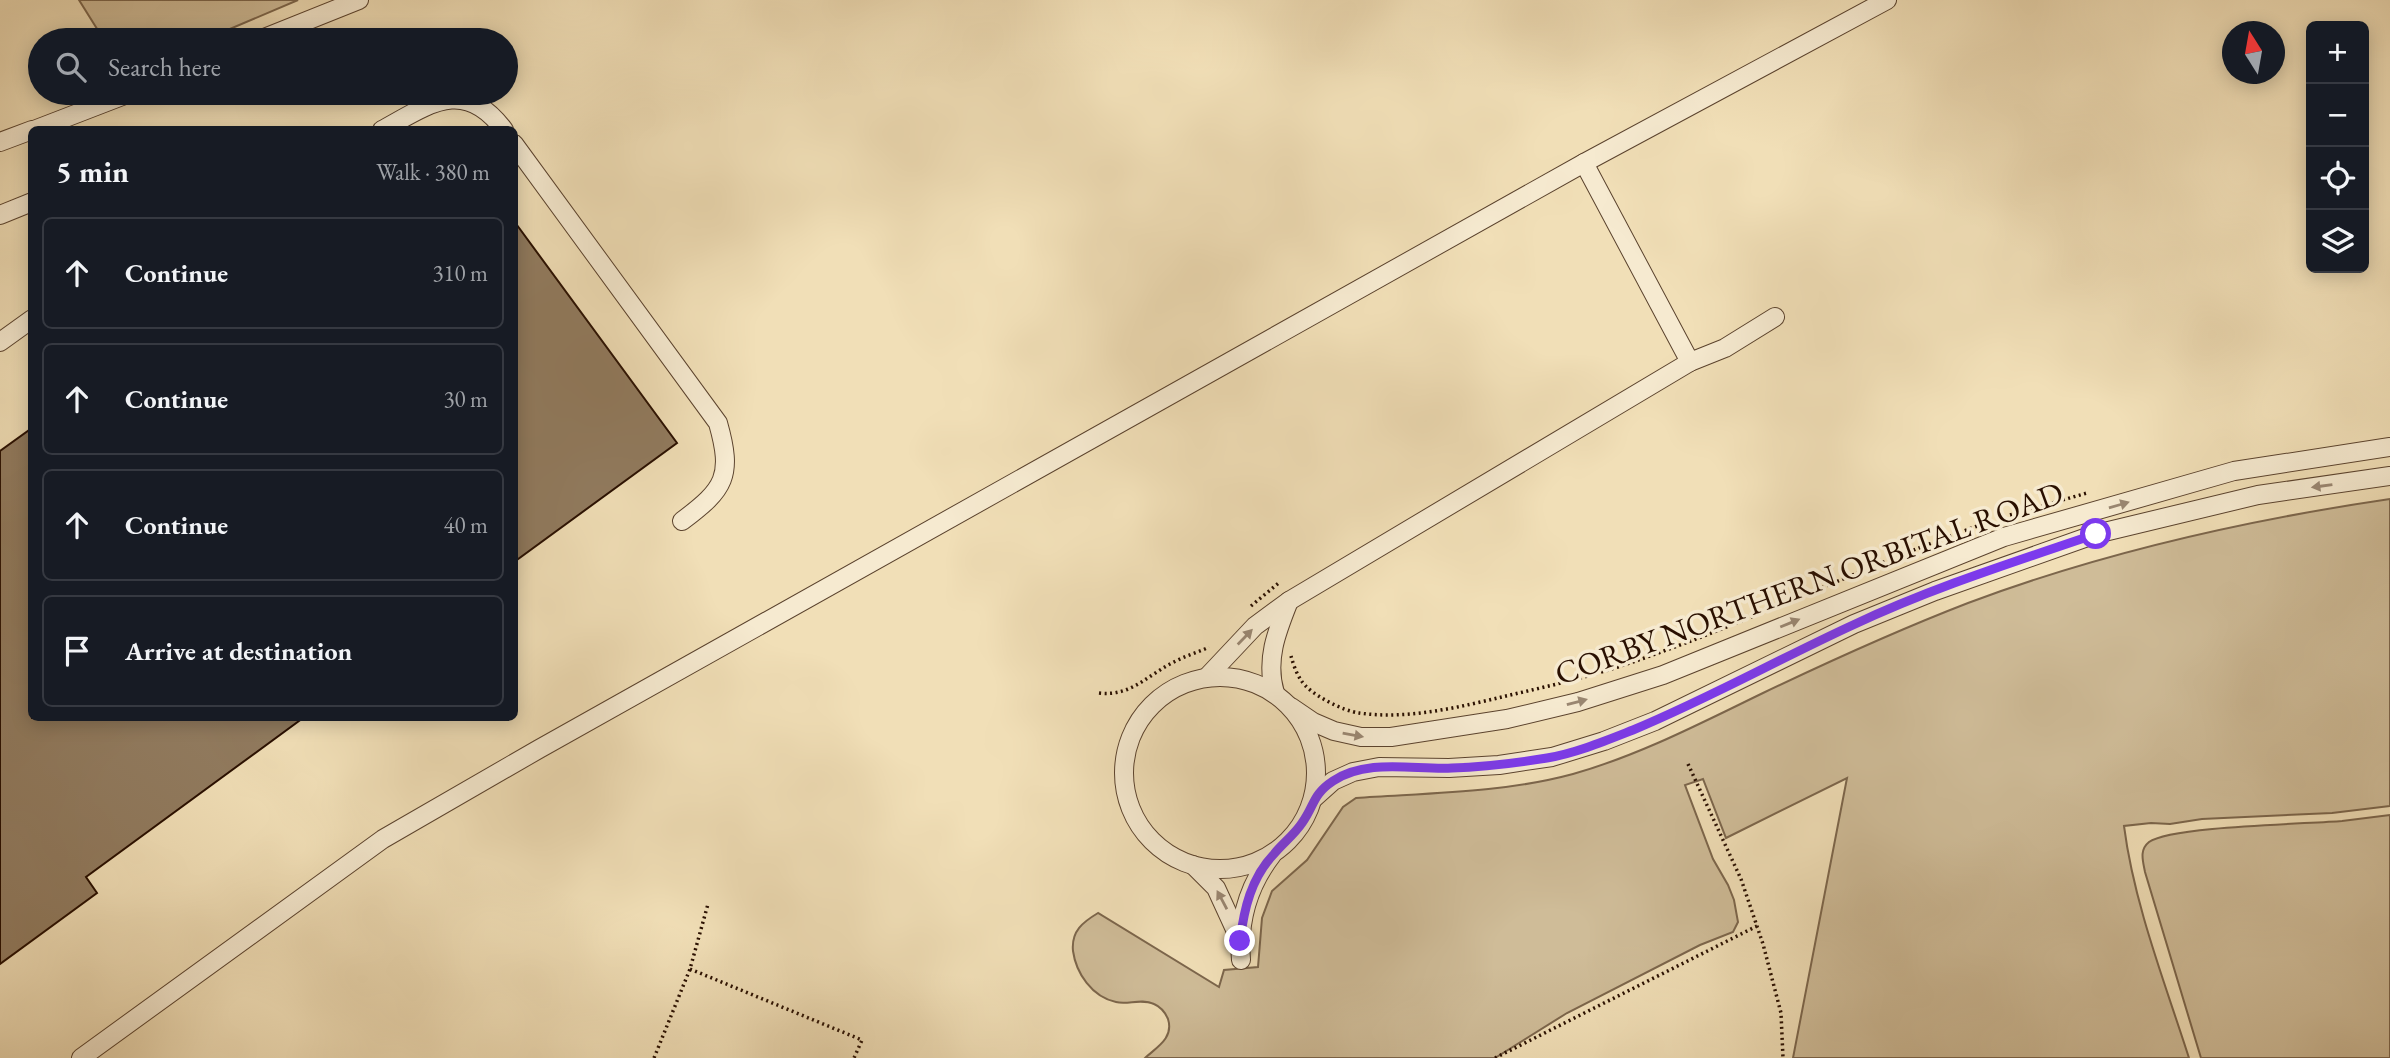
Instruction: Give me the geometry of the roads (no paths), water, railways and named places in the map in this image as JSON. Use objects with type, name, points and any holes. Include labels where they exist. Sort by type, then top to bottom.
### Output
[{"type":"street","points":[[290,28],[359,0]]},
{"type":"street","points":[[80,1058],[383,839],[563,735],[1584,163],[1887,0]]},
{"type":"street","points":[[43,126],[99,105]]},
{"type":"street","points":[[390,126],[429,105]]},
{"type":"street","points":[[476,105],[494,116],[501,126]]},
{"type":"street","points":[[0,142],[28,132]]},
{"type":"street","points":[[518,149],[718,423],[727,453],[722,482],[705,504],[682,521]]},
{"type":"street","points":[[1584,163],[1690,362]]},
{"type":"street","points":[[0,215],[28,204]]},
{"type":"street","points":[[1207,677],[1255,626],[1289,601],[1690,362],[1725,348],[1775,317]]},
{"type":"street","points":[[0,342],[28,322]]},
{"type":"street","name":"CORBY NORTHERN ORBITAL ROAD","points":[[1292,708],[1313,722],[1334,731],[1361,737],[1391,737],[1438,731],[1578,702],[1663,675],[2004,537],[2234,471],[2390,447]]},
{"type":"street","name":"CORBY NORTHERN ORBITAL ROAD","points":[[1314,798],[1333,781],[1353,772],[1379,767],[1450,768],[1499,765],[1552,757],[1655,721],[1854,624],[1935,591],[2083,538],[2258,495],[2390,476]]},
{"type":"street","points":[[1275,693],[1272,684],[1272,652],[1289,601]]},
{"type":"street","points":[[1240,941],[1216,888],[1194,866],[1167,853],[1146,834],[1131,809],[1124,779],[1127,749],[1139,721],[1157,700],[1180,685],[1207,677],[1231,677],[1254,682],[1275,693],[1292,708],[1309,734],[1317,766],[1314,798],[1305,819],[1292,838],[1275,852],[1252,887],[1244,913],[1240,941],[1241,960]]},
{"type":"street","points":[[1194,866],[1222,869],[1249,865],[1275,852]]}]
